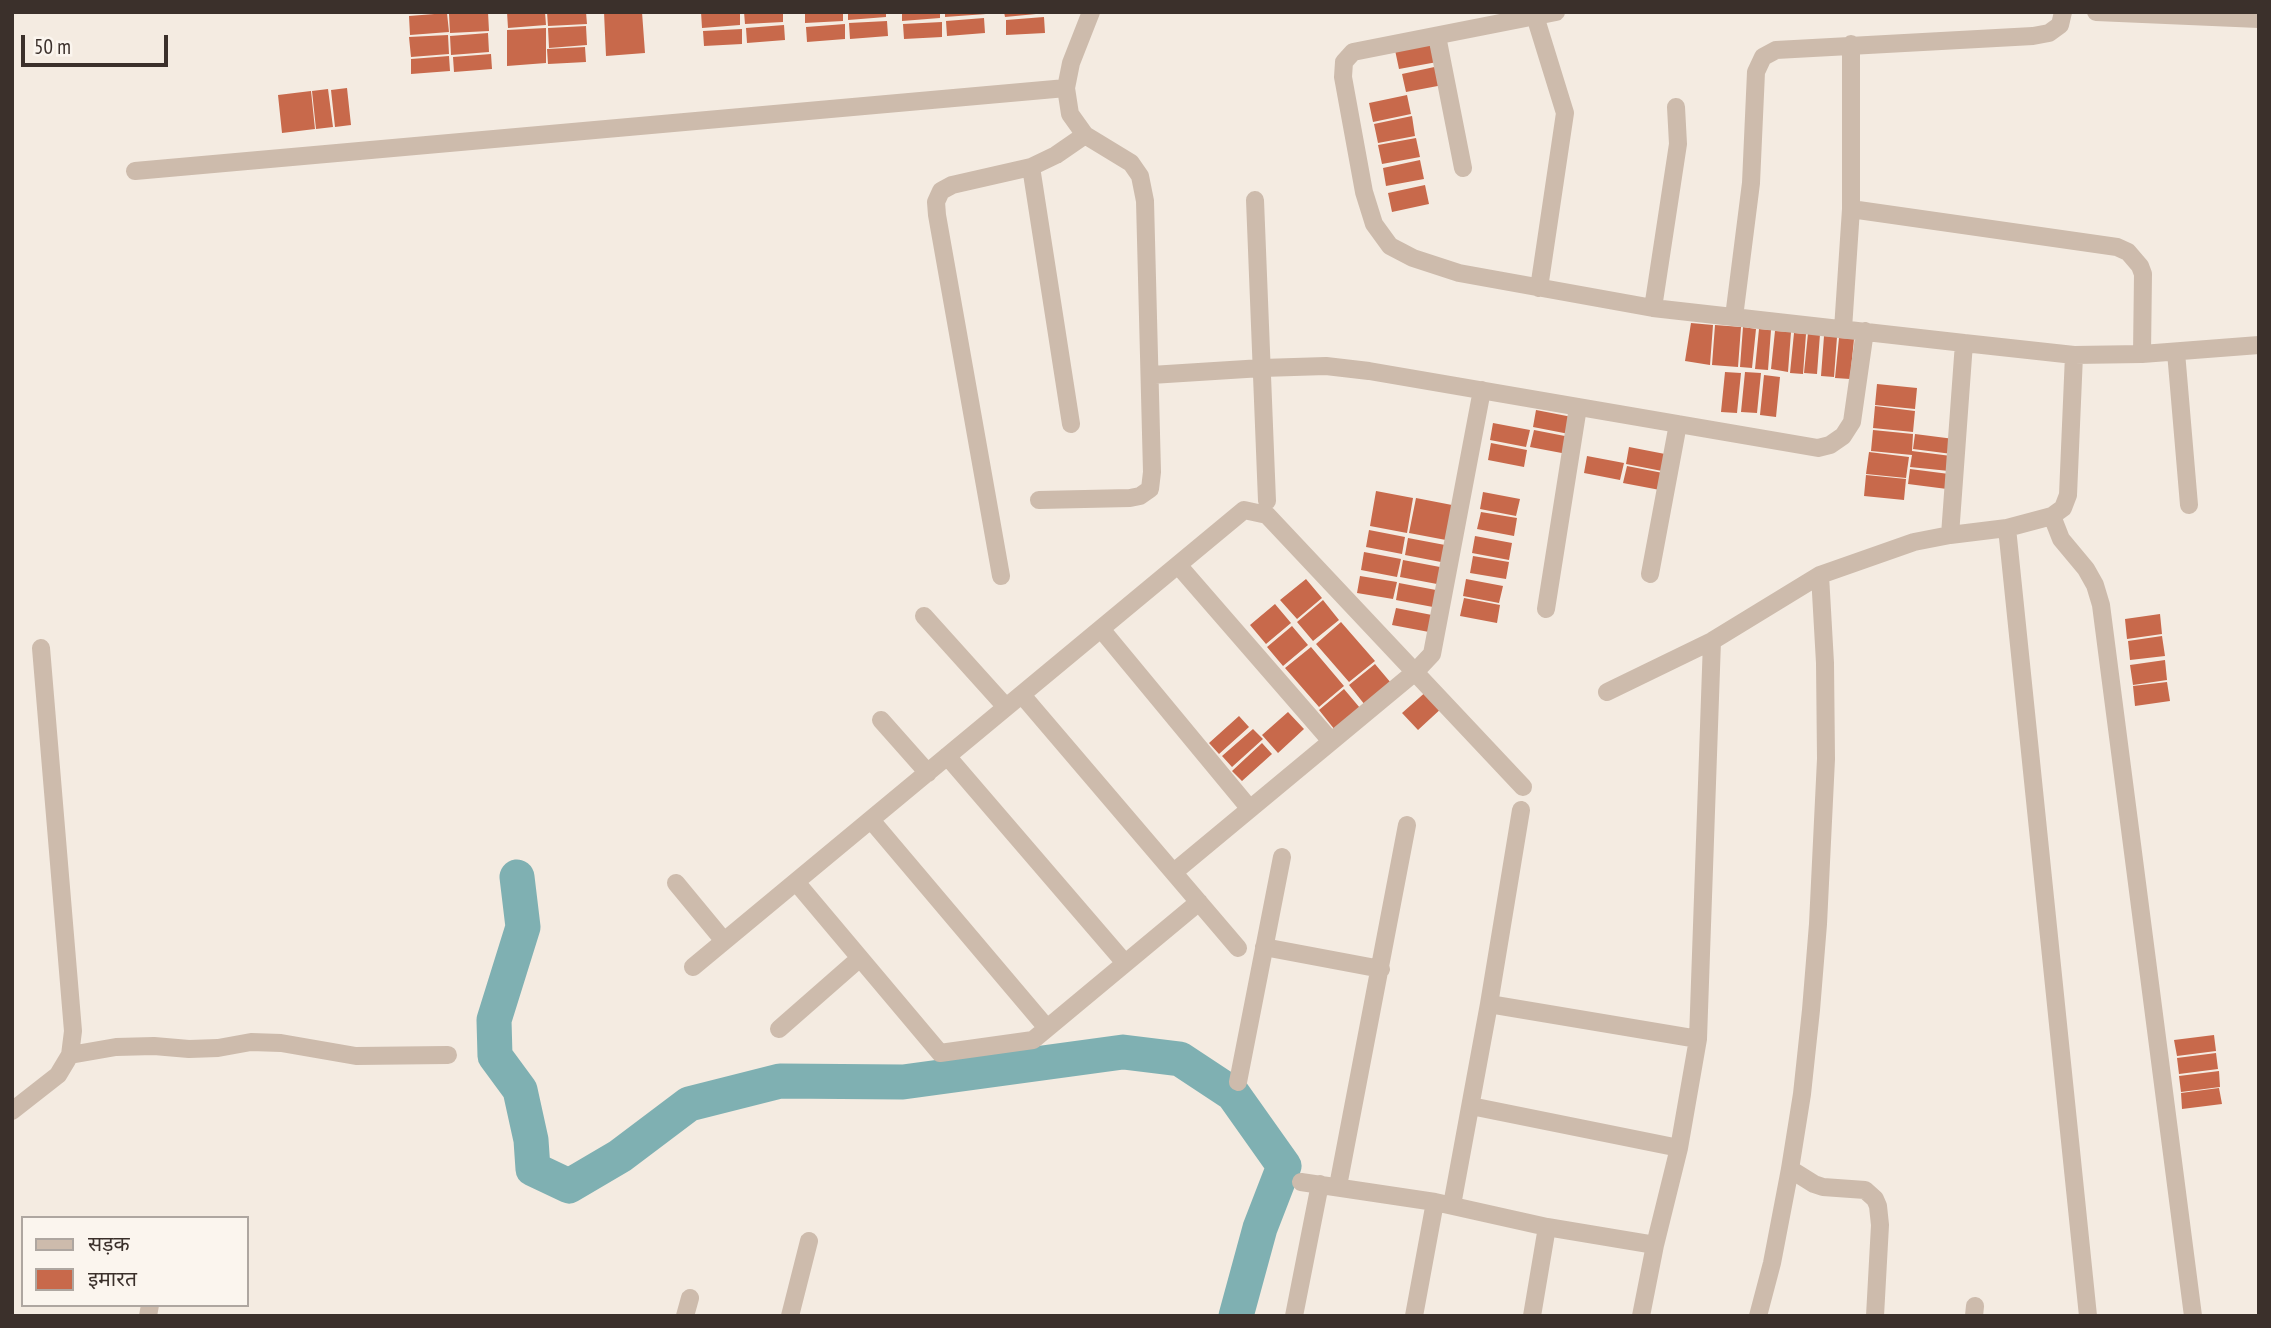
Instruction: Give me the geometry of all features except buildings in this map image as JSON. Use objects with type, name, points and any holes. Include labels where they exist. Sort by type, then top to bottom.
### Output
[{"type":"street","points":[[1039,500],[1140,496],[1150,489],[1152,472],[1145,201],[1140,176],[1131,163],[1085,135],[1070,114],[1066,88],[1071,64],[1091,12]]},
{"type":"street","points":[[1556,12],[1353,52],[1344,62],[1343,77],[1364,192],[1374,224],[1390,246],[1413,258],[1459,273],[1653,308],[2074,355],[2142,354],[2259,345]]},
{"type":"street","points":[[1734,317],[1751,183],[1756,72],[1763,57],[1776,50],[1851,44],[2033,36],[2049,33],[2060,25],[2063,12]]},
{"type":"street","points":[[2096,12],[2259,19]]},
{"type":"street","points":[[1535,16],[1565,113],[1539,288]]},
{"type":"street","points":[[1437,36],[1463,168]]},
{"type":"street","points":[[1843,329],[1851,209],[1851,44]]},
{"type":"street","points":[[135,171],[1066,88]]},
{"type":"street","points":[[1653,308],[1678,144],[1676,107]]},
{"type":"street","points":[[1001,576],[936,202],[941,191],[952,185],[1031,167],[1056,155],[1085,135]]},
{"type":"street","points":[[1031,167],[1071,424]]},
{"type":"street","points":[[1255,200],[1267,501]]},
{"type":"street","points":[[1851,209],[2117,247],[2128,252],[2135,258],[2143,274],[2142,354]]},
{"type":"street","points":[[1151,374],[1326,366],[1369,371],[1818,448],[1830,445],[1843,436],[1852,422],[1865,331]]},
{"type":"street","points":[[1950,535],[1964,342]]},
{"type":"street","points":[[2176,352],[2189,505]]},
{"type":"street","points":[[1607,692],[1712,641],[1820,575],[1914,542],[2007,528],[2052,516],[2063,508],[2068,495],[2074,355]]},
{"type":"street","points":[[1174,873],[1415,672],[1432,654],[1482,390]]},
{"type":"street","points":[[1546,608],[1578,407]]},
{"type":"street","points":[[1650,574],[1678,424]]},
{"type":"street","points":[[693,967],[1244,510],[1268,515],[1523,787]]},
{"type":"street","points":[[2052,516],[2061,539],[2086,569],[2095,585],[2101,605],[2193,1316]]},
{"type":"street","points":[[2007,528],[2088,1316]]},
{"type":"street","points":[[1178,565],[1331,741]]},
{"type":"street","points":[[1758,1316],[1772,1263],[1802,1094],[1819,897],[1826,759],[1825,663],[1820,575]]},
{"type":"street","points":[[924,616],[1006,707]]},
{"type":"street","points":[[1101,629],[1250,809]]},
{"type":"street","points":[[1641,1316],[1679,1148],[1698,1039],[1712,641]]},
{"type":"street","points":[[12,1111],[58,1075],[69,1055],[73,1031],[41,648]]},
{"type":"street","points":[[1022,695],[1238,948]]},
{"type":"street","points":[[881,720],[928,773]]},
{"type":"street","points":[[947,756],[1125,963]]},
{"type":"street","points":[[1414,1316],[1471,1107],[1521,810]]},
{"type":"street","points":[[871,820],[1047,1028]]},
{"type":"street","points":[[1294,1316],[1381,969],[1407,825]]},
{"type":"street","points":[[1238,1082],[1282,857]]},
{"type":"street","points":[[796,882],[940,1053],[1033,1040],[1199,902]]},
{"type":"street","points":[[676,883],[724,941]]},
{"type":"street","points":[[1264,947],[1381,969]]},
{"type":"street","points":[[779,1029],[860,958]]},
{"type":"street","points":[[1489,1004],[1698,1039]]},
{"type":"street","points":[[69,1055],[116,1047],[218,1048],[251,1042],[281,1043],[356,1056],[448,1055]]},
{"type":"street","points":[[1471,1107],[1679,1148]]},
{"type":"street","points":[[1790,1169],[1814,1184],[1865,1190],[1875,1199],[1880,1225],[1875,1316]]},
{"type":"street","points":[[1301,1182],[1444,1203],[1547,1227],[1655,1245]]},
{"type":"street","points":[[1531,1316],[1547,1227]]},
{"type":"street","points":[[790,1316],[809,1241]]},
{"type":"street","points":[[685,1316],[690,1298]]},
{"type":"waterway","points":[[517,877],[523,927],[494,1020],[495,1056],[520,1090],[531,1140],[533,1169],[569,1186],[620,1156],[689,1104],[780,1081],[903,1082],[1123,1052],[1180,1059],[1233,1094],[1284,1166],[1260,1228],[1236,1316]]}]
